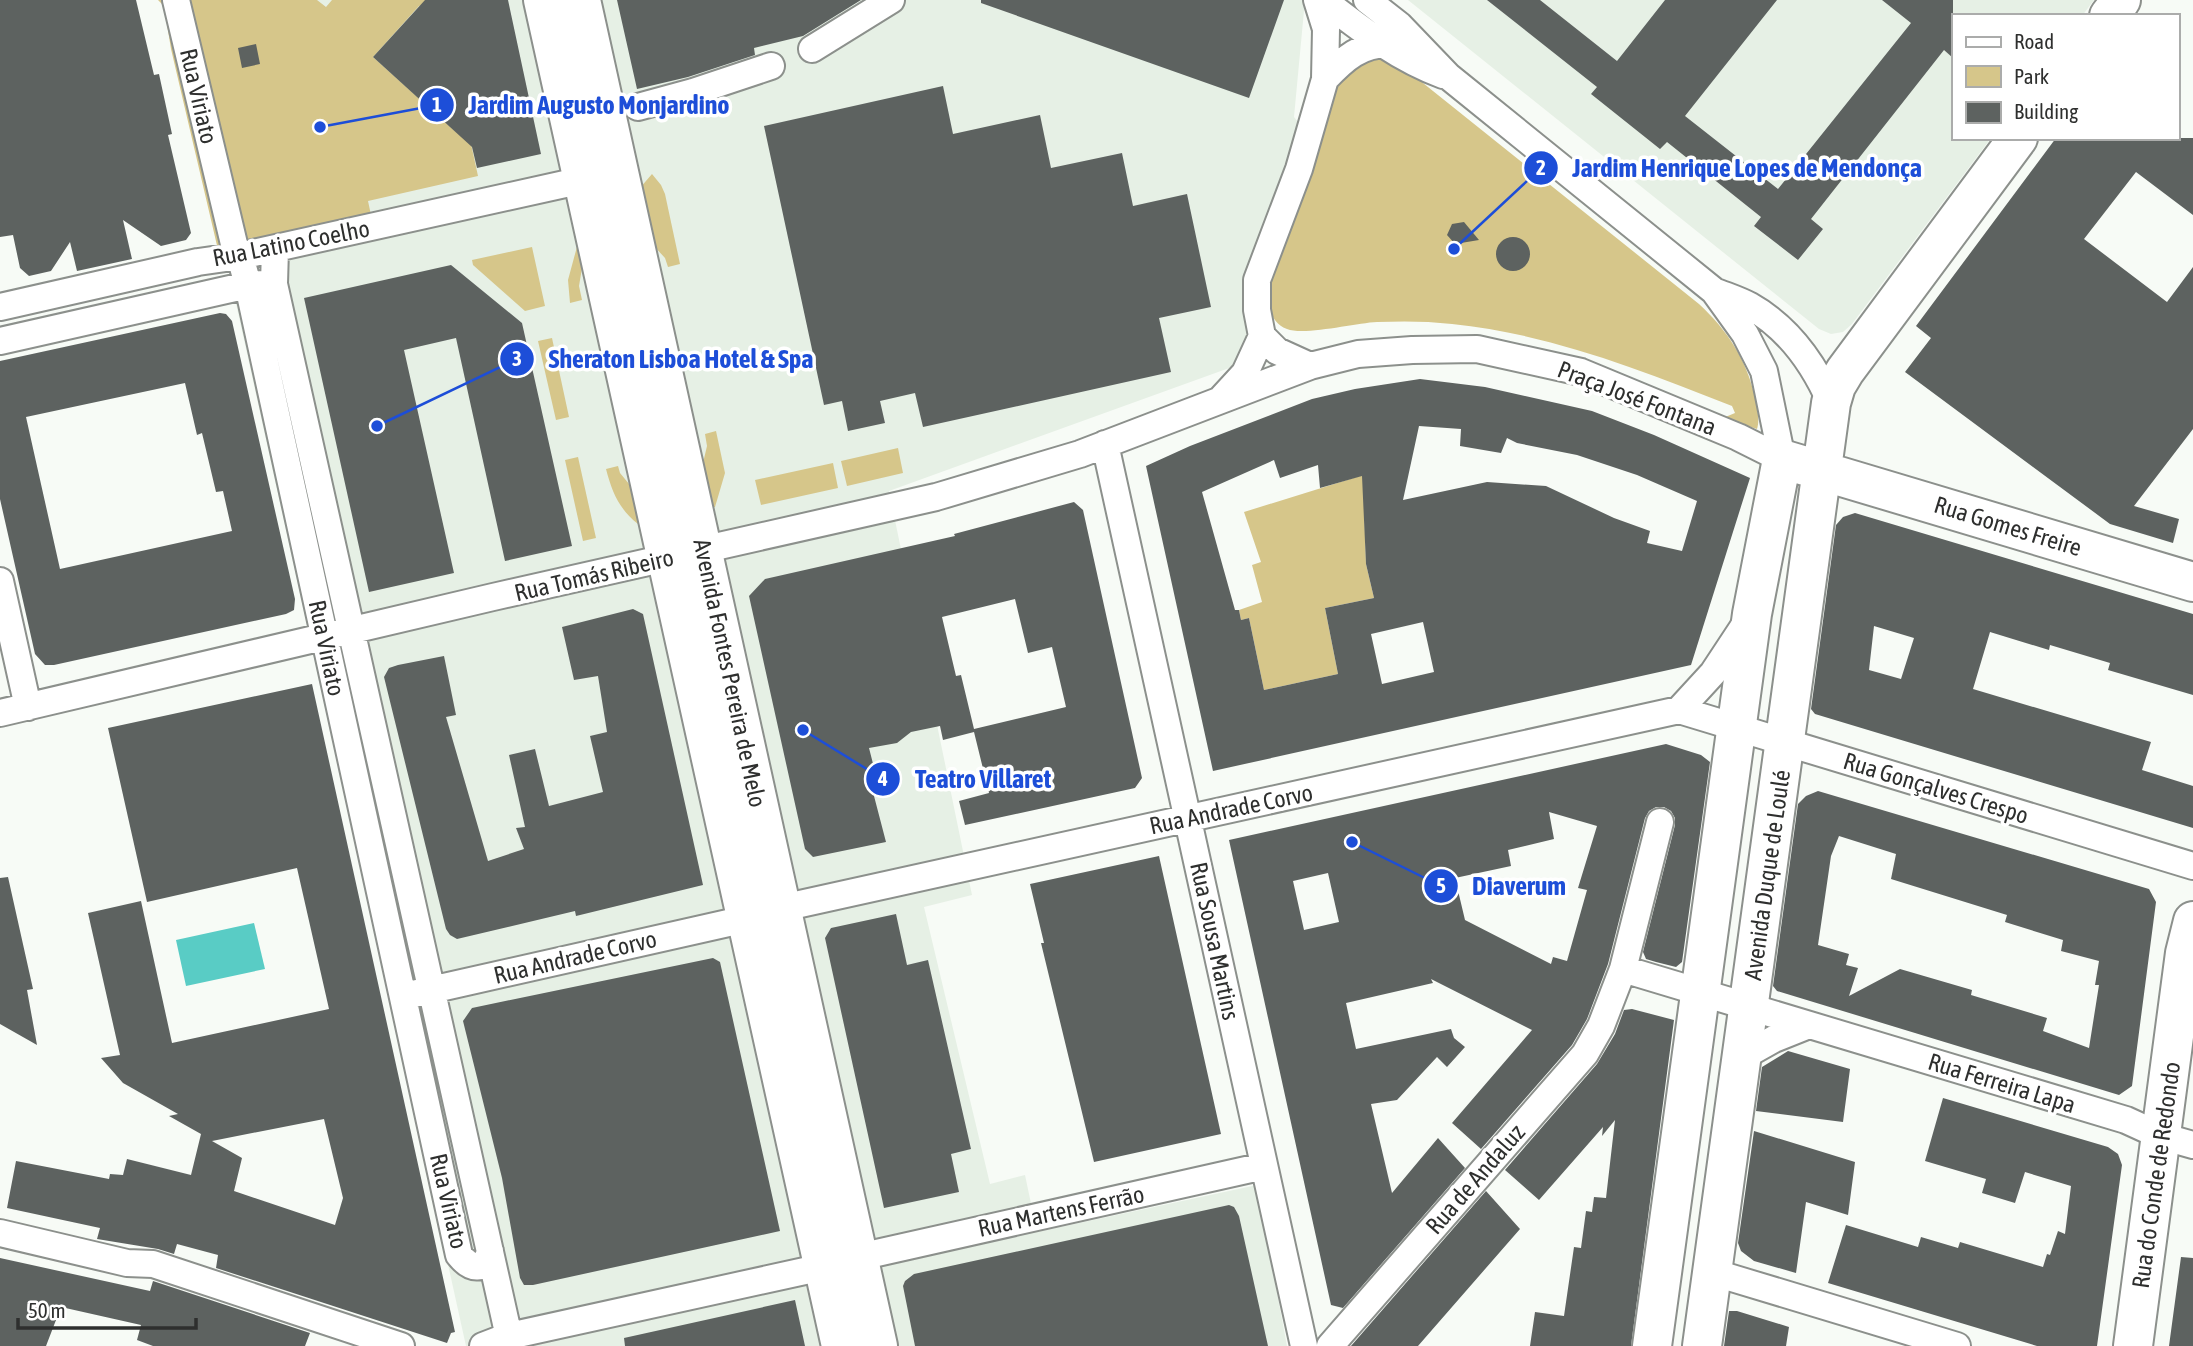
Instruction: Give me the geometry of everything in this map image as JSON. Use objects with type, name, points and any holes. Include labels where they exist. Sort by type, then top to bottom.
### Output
[{"type":"street","name":"Rua Viriato","points":[[176,0],[234,244],[248,285],[459,1255],[470,1266],[476,1267],[484,1263],[490,1251]]},
{"type":"street","name":"Avenida Fontes Pereira de Melo","points":[[543,0],[583,180],[685,554]]},
{"type":"street","name":"Avenida Fontes Pereira de Melo","points":[[581,0],[685,554],[764,914],[841,1262],[878,1346]]},
{"type":"street","points":[[813,49],[891,0]]},
{"type":"street","points":[[1310,366],[1277,351],[1262,336],[1257,310],[1257,280],[1298,169],[1325,79],[1326,29],[1318,0]]},
{"type":"street","points":[[1323,0],[1380,44]]},
{"type":"street","points":[[1367,0],[1399,25],[1440,67],[1714,291],[1745,334],[1763,371],[1782,459]]},
{"type":"street","points":[[1325,79],[1355,51],[1380,44],[1394,44],[1440,67]]},
{"type":"street","points":[[638,107],[771,66]]},
{"type":"street","name":"Avenida Duque de Loulé","points":[[1702,1346],[1831,403],[1845,370],[2017,140]]},
{"type":"street","name":"Rua Latino Coelho","points":[[0,307],[583,180]]},
{"type":"street","name":"Rua Viriato","points":[[275,248],[274,284],[510,1341]]},
{"type":"street","name":"Rua Latino Coelho","points":[[0,341],[248,285],[274,284]]},
{"type":"street","points":[[1714,291],[1749,306],[1775,323],[1807,357],[1831,403]]},
{"type":"street","points":[[1221,399],[1245,373],[1262,336]]},
{"type":"street","name":"Praça José Fontana","points":[[1221,399],[1310,366],[1358,354],[1477,349],[1581,372],[1738,437],[1782,459],[1822,471]]},
{"type":"street","name":"Rua Tomás Ribeiro","points":[[0,713],[936,496],[1080,454],[1221,399]]},
{"type":"street","name":"Rua Sousa Martins","points":[[1105,444],[1304,1346]]},
{"type":"street","name":"Avenida Duque de Loulé","points":[[1652,1346],[1752,614],[1782,459]]},
{"type":"street","name":"Rua Gomes Freire","points":[[1822,471],[2193,582]]},
{"type":"street","points":[[0,581],[28,707]]},
{"type":"street","name":"Avenida Duque de Loulé","points":[[1679,710],[1713,673],[1752,614]]},
{"type":"street","name":"Rua Andrade Corvo","points":[[403,996],[1679,710]]},
{"type":"street","name":"Rua Gonçalves Crespo","points":[[1679,710],[2193,866]]},
{"type":"street","points":[[1623,969],[1660,821]]},
{"type":"street","name":"Rua do Conde de Redondo","points":[[2133,1346],[2177,1140],[2185,953],[2193,921]]},
{"type":"street","name":"Rua Ferreira Lapa","points":[[1623,969],[2126,1120],[2177,1140]]},
{"type":"street","name":"Rua de Andaluz","points":[[1330,1346],[1584,1054],[1601,1026],[1623,969]]},
{"type":"street","points":[[1742,1057],[1774,1039],[1810,1025]]},
{"type":"street","name":"Rua Martens Ferrão","points":[[483,1346],[1264,1167]]},
{"type":"street","points":[[0,1233],[127,1264],[153,1264],[401,1346]]},
{"type":"street","name":"Avenida Fontes Pereira de Melo","points":[[841,1262],[841,1346]]},
{"type":"street","points":[[1712,1272],[1957,1346]]},
{"type":"shaded area","points":[[169,0],[1305,0],[1294,117],[1298,122],[1298,130],[1244,280],[1242,291],[1248,338],[1238,362],[1232,367],[889,491],[972,895],[924,907],[990,1184],[1025,1175],[1037,1232],[1257,1185],[1287,1346],[466,1346]]},
{"type":"shaded area","points":[[1408,0],[2094,0],[2084,14],[1952,14],[1952,140],[1990,140],[1852,324],[1843,332],[1831,334],[1819,329]]},
{"type":"green space","points":[[158,0],[317,0],[326,7],[332,0],[439,0],[419,6],[373,57],[456,132],[466,121],[478,176],[368,201],[371,215],[219,254],[171,49],[164,6]]},
{"type":"green space","points":[[1379,56],[1398,63],[1699,304],[1727,335],[1747,370],[1757,405],[1757,429],[1723,418],[1735,413],[1732,406],[1595,355],[1524,336],[1433,322],[1377,322],[1295,331],[1276,322],[1266,285],[1338,84],[1350,65]]},
{"type":"green space","points":[[652,174],[665,194],[680,264],[668,267],[665,258],[653,245],[639,189]]},
{"type":"green space","points":[[578,243],[583,262],[579,286],[582,300],[570,303],[568,280]]},
{"type":"green space","points":[[532,247],[545,306],[525,311],[473,265],[472,260]]},
{"type":"green space","points":[[552,338],[569,417],[556,420],[538,341]]},
{"type":"green space","points":[[716,431],[725,473],[715,507],[711,508],[703,463],[707,446],[705,434]]},
{"type":"green space","points":[[898,448],[903,473],[847,486],[841,461]]},
{"type":"green space","points":[[578,457],[596,538],[583,541],[565,460]]},
{"type":"green space","points":[[833,463],[838,488],[761,505],[755,480]]},
{"type":"green space","points":[[618,466],[620,473],[634,490],[640,523],[638,524],[621,506],[611,485],[606,469]]},
{"type":"green space","points":[[1363,475],[1366,564],[1374,598],[1325,608],[1338,674],[1264,690],[1249,618],[1241,620],[1239,610],[1262,602],[1252,565],[1261,562],[1244,512]]},
{"type":"water","points":[[254,923],[265,969],[186,986],[176,940]]},
{"type":"building","points":[[0,0],[136,0],[154,75],[159,74],[172,134],[168,135],[191,233],[186,240],[161,246],[123,220],[132,259],[77,271],[70,242],[51,271],[29,276],[20,268],[13,235],[0,237]]},
{"type":"building","points":[[425,0],[508,0],[541,154],[477,168],[472,147],[373,57]]},
{"type":"building","points":[[617,0],[861,0],[803,36],[754,48],[755,55],[688,77],[637,89]]},
{"type":"building","points":[[981,0],[1284,0],[1249,98],[981,3]]},
{"type":"building","points":[[1487,0],[1540,0],[1617,61],[1665,0],[1777,0],[1685,116],[1778,189],[1911,23],[1882,0],[1953,0],[1952,57],[1944,50],[1811,219],[1823,229],[1798,260],[1754,226],[1761,217],[1667,142],[1660,149],[1591,94],[1597,87]]},
{"type":"building","points":[[256,44],[260,64],[242,68],[238,48]]},
{"type":"building","points":[[943,86],[953,134],[1040,115],[1051,168],[1122,153],[1133,206],[1187,194],[1211,307],[1159,318],[1171,372],[923,427],[915,393],[880,401],[885,423],[848,431],[842,401],[824,405],[764,126]]},
{"type":"building","points":[[2193,138],[2193,215],[2136,172],[2084,239],[2167,302],[2193,267],[2193,429],[2134,506],[2179,519],[2173,543],[2110,524],[1905,372],[1931,338],[1916,326],[2055,140]]},
{"type":"building","points":[[1464,222],[1479,240],[1455,244],[1447,235],[1452,224]]},
{"type":"building","points":[[1513,237],[1525,242],[1530,254],[1525,266],[1513,271],[1501,266],[1496,254],[1501,242]]},
{"type":"building","points":[[451,265],[522,323],[572,546],[505,561],[456,338],[404,350],[454,573],[369,592],[304,298]]},
{"type":"building","points":[[220,313],[226,314],[232,321],[295,599],[294,610],[286,614],[45,665],[35,654],[0,499],[0,361]],"holes":[[[185,383],[197,435],[202,433],[216,492],[223,491],[232,531],[60,569],[26,417]]]},
{"type":"building","points":[[1420,379],[1485,387],[1592,411],[1654,435],[1750,478],[1691,665],[1213,771],[1146,466],[1312,399]],"holes":[[[1419,426],[1461,429],[1460,446],[1501,453],[1507,438],[1517,443],[1577,455],[1637,475],[1697,501],[1682,551],[1647,543],[1650,531],[1614,518],[1546,486],[1487,482],[1403,500]],[[1274,460],[1280,478],[1318,465],[1320,488],[1362,476],[1366,564],[1374,598],[1325,608],[1338,674],[1264,690],[1249,618],[1241,620],[1239,610],[1235,610],[1202,492]],[[1423,622],[1434,672],[1382,684],[1371,634]]]},
{"type":"building","points":[[1074,502],[1083,510],[1142,778],[1135,788],[965,825],[959,801],[989,793],[974,732],[943,740],[940,726],[911,732],[897,743],[869,748],[881,795],[874,796],[886,842],[813,857],[805,849],[749,596],[765,579],[955,536],[954,534]],"holes":[[[1015,599],[1028,653],[1052,647],[1066,707],[974,729],[961,675],[956,676],[942,617]]]},
{"type":"building","points":[[1855,513],[2193,614],[2193,695],[2108,670],[2110,663],[2050,645],[2049,650],[1990,632],[1973,689],[2151,742],[2142,770],[2193,786],[2193,828],[1815,714],[1811,709],[1836,525],[1843,517]],"holes":[[[1874,626],[1914,638],[1901,679],[1869,670]]]},
{"type":"building","points":[[633,609],[643,614],[703,885],[576,916],[575,911],[457,939],[446,929],[384,677],[389,668],[444,656],[456,715],[446,717],[488,861],[524,849],[516,828],[525,827],[509,755],[535,749],[549,806],[603,792],[590,736],[607,732],[598,676],[574,680],[562,627]]},
{"type":"building","points":[[312,684],[455,1332],[451,1333],[447,1343],[216,1268],[218,1255],[177,1244],[174,1254],[97,1239],[100,1228],[7,1208],[16,1161],[109,1179],[110,1174],[123,1175],[127,1159],[191,1175],[201,1134],[169,1116],[178,1114],[123,1083],[101,1058],[120,1055],[88,913],[141,901],[172,1043],[329,1009],[297,868],[147,902],[108,728]],"holes":[[[324,1119],[343,1198],[335,1225],[234,1191],[242,1158],[212,1141]]]},
{"type":"building","points":[[1666,744],[1701,755],[1710,762],[1682,962],[1676,967],[1656,962],[1646,959],[1643,952],[1675,825],[1671,811],[1656,807],[1649,811],[1645,818],[1608,964],[1587,1019],[1572,1045],[1481,1149],[1452,1123],[1532,1030],[1431,979],[1433,983],[1346,1003],[1356,1049],[1451,1029],[1454,1038],[1465,1047],[1447,1067],[1437,1057],[1397,1100],[1371,1104],[1392,1193],[1438,1138],[1465,1168],[1343,1308],[1331,1305],[1229,840]],"holes":[[[1549,812],[1597,826],[1578,888],[1587,890],[1567,961],[1553,957],[1551,964],[1465,920],[1455,878],[1511,866],[1508,850],[1554,839]],[[1328,873],[1339,922],[1304,930],[1293,881]]]},
{"type":"building","points":[[1818,791],[2149,889],[2156,902],[2132,1086],[2119,1095],[1777,991],[1773,986],[1798,804],[1806,796]],"holes":[[[1839,836],[1896,854],[1891,879],[2007,915],[2005,922],[2063,940],[2061,951],[2099,961],[2095,985],[2099,985],[2089,1048],[2043,1031],[2047,1018],[1971,995],[1972,990],[1900,969],[1849,996],[1858,968],[1846,965],[1849,954],[1818,945],[1831,856]]]},
{"type":"building","points":[[1159,856],[1221,1134],[1094,1162],[1041,943],[1044,943],[1030,884]]},
{"type":"building","points":[[8,877],[33,989],[27,990],[37,1045],[0,1024],[0,878]]},
{"type":"building","points":[[896,914],[907,965],[928,960],[971,1149],[951,1154],[959,1192],[884,1208],[825,938],[831,928]]},
{"type":"building","points":[[713,958],[720,962],[780,1231],[524,1285],[520,1278],[502,1178],[463,1021],[472,1008]]},
{"type":"building","points":[[1632,1009],[1674,1020],[1631,1346],[1530,1346],[1535,1312],[1564,1316],[1574,1247],[1581,1248],[1586,1211],[1592,1212],[1594,1197],[1606,1198],[1615,1120],[1602,1136],[1603,1127],[1539,1200],[1505,1170],[1597,1064],[1615,1034],[1624,1010]]},
{"type":"building","points":[[1788,1051],[1850,1069],[1843,1122],[1756,1111],[1762,1067]]},
{"type":"building","points":[[1943,1098],[2108,1147],[2118,1154],[2122,1165],[2097,1346],[2037,1346],[1828,1283],[1846,1225],[1918,1247],[1921,1237],[1958,1248],[1960,1242],[2043,1267],[2058,1231],[2065,1234],[2071,1186],[2025,1172],[2015,1203],[1982,1193],[1986,1179],[1925,1161]]},
{"type":"building","points":[[1754,1131],[1855,1162],[1848,1215],[1806,1202],[1796,1273],[1754,1261],[1741,1251],[1738,1243]]},
{"type":"building","points":[[1486,1191],[1520,1229],[1418,1346],[1351,1346]]},
{"type":"building","points":[[1229,1205],[1234,1207],[1239,1216],[1268,1346],[915,1346],[903,1286],[914,1274]]},
{"type":"building","points":[[2181,1257],[2193,1258],[2193,1346],[2169,1346]]},
{"type":"building","points":[[0,1258],[150,1291],[153,1281],[310,1333],[305,1346],[153,1346],[137,1340],[141,1325],[61,1307],[46,1346],[0,1346]]},
{"type":"building","points":[[795,1300],[805,1346],[625,1346],[624,1338]]},
{"type":"building","points":[[1729,1311],[1789,1327],[1786,1346],[1724,1346]]},
{"type":"place","name":"Jardim Augusto Monjardino","points":[[320,127]]},
{"type":"place","name":"Jardim Henrique Lopes de Mendonça","points":[[1454,249]]},
{"type":"place","name":"Sheraton Lisboa Hotel & Spa","points":[[377,426]]},
{"type":"place","name":"Teatro Villaret","points":[[803,730]]},
{"type":"place","name":"Diaverum","points":[[1352,842]]}]
